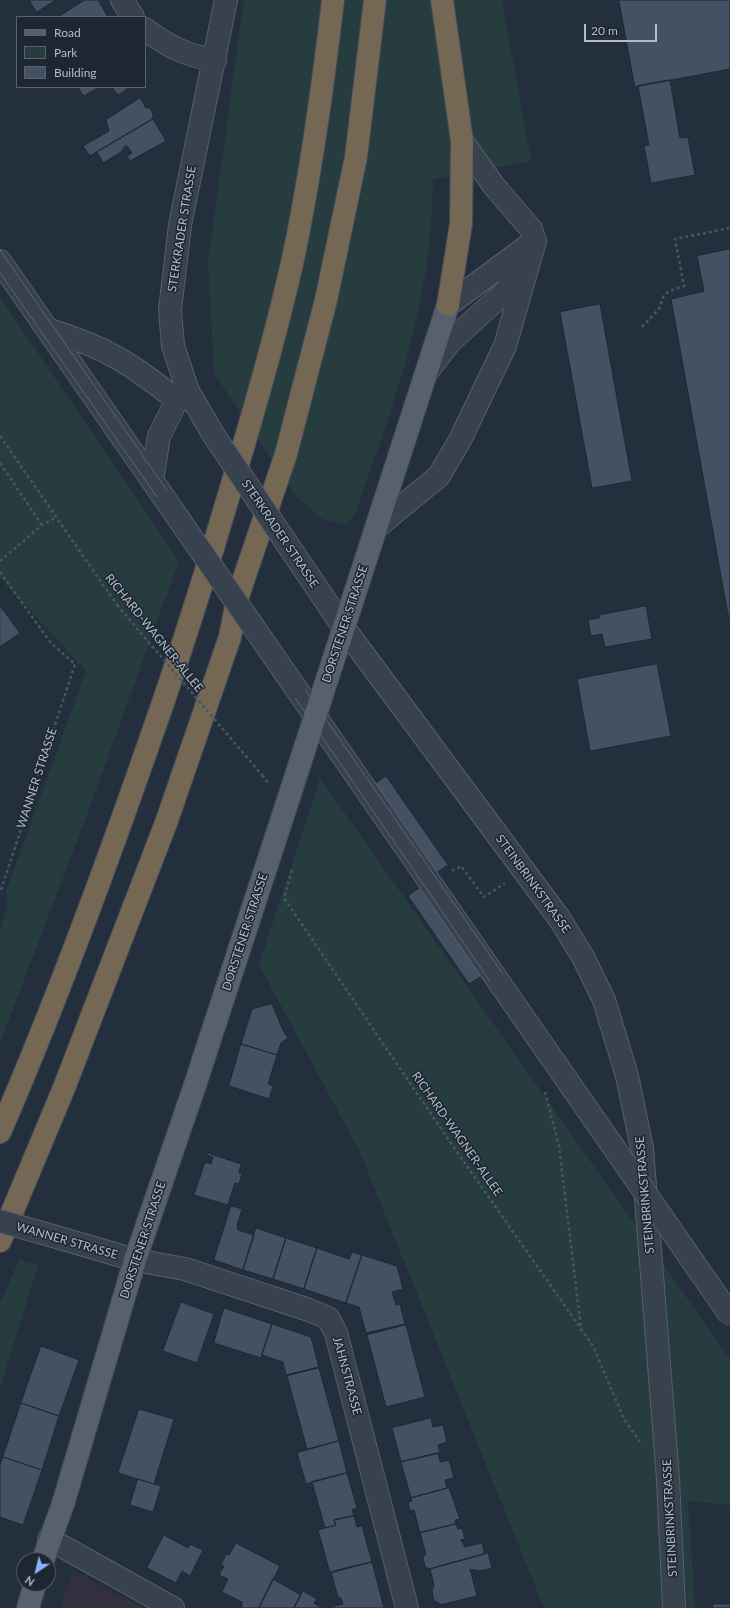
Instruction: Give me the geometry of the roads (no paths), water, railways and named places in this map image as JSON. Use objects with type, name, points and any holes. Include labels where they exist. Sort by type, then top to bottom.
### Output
[{"type":"highway","points":[[0,1132],[27,1070],[79,938],[126,808],[197,603],[262,383],[293,259],[315,145],[334,0]]},
{"type":"highway","points":[[0,1241],[70,1073],[166,823],[230,637],[240,589],[286,454],[326,300],[356,157],[375,0]]},
{"type":"highway","points":[[442,0],[462,141],[461,224],[448,305]]},
{"type":"main road","name":"DORSTENER STRASSE","points":[[45,1552],[63,1504],[135,1260],[196,1080],[378,526],[448,305]]},
{"type":"main road","points":[[28,1608],[33,1592]]},
{"type":"street","points":[[122,0],[132,16]]},
{"type":"street","name":"STERKRADER STRASSE","points":[[226,0],[215,60],[180,225],[170,310],[173,346],[182,396],[213,434],[344,628]]},
{"type":"street","points":[[146,30],[163,43],[196,57],[215,60]]},
{"type":"street","points":[[378,526],[439,476],[460,440],[505,346],[535,241],[530,229],[494,186],[462,141]]},
{"type":"street","points":[[448,305],[535,241]]},
{"type":"street","points":[[425,375],[450,342],[507,290],[535,241]]},
{"type":"street","points":[[0,261],[730,1315]]},
{"type":"street","points":[[47,329],[71,336],[111,354],[182,396],[159,436],[152,480]]},
{"type":"street","name":"STEINBRINKSTRASSE","points":[[344,628],[559,918],[583,957],[604,1000],[627,1076],[642,1148],[668,1479],[674,1608]]},
{"type":"street","name":"WANNER STRASSE","points":[[0,1221],[135,1260]]},
{"type":"street","name":"JAHNSTRASSE","points":[[135,1260],[191,1271],[309,1310],[328,1318],[336,1333],[407,1608]]},
{"type":"street","points":[[49,1539],[173,1608]]},
{"type":"tram line","points":[[0,250],[730,1301]]},
{"type":"tram line","points":[[0,273],[162,504],[511,1012],[730,1326]]}]
